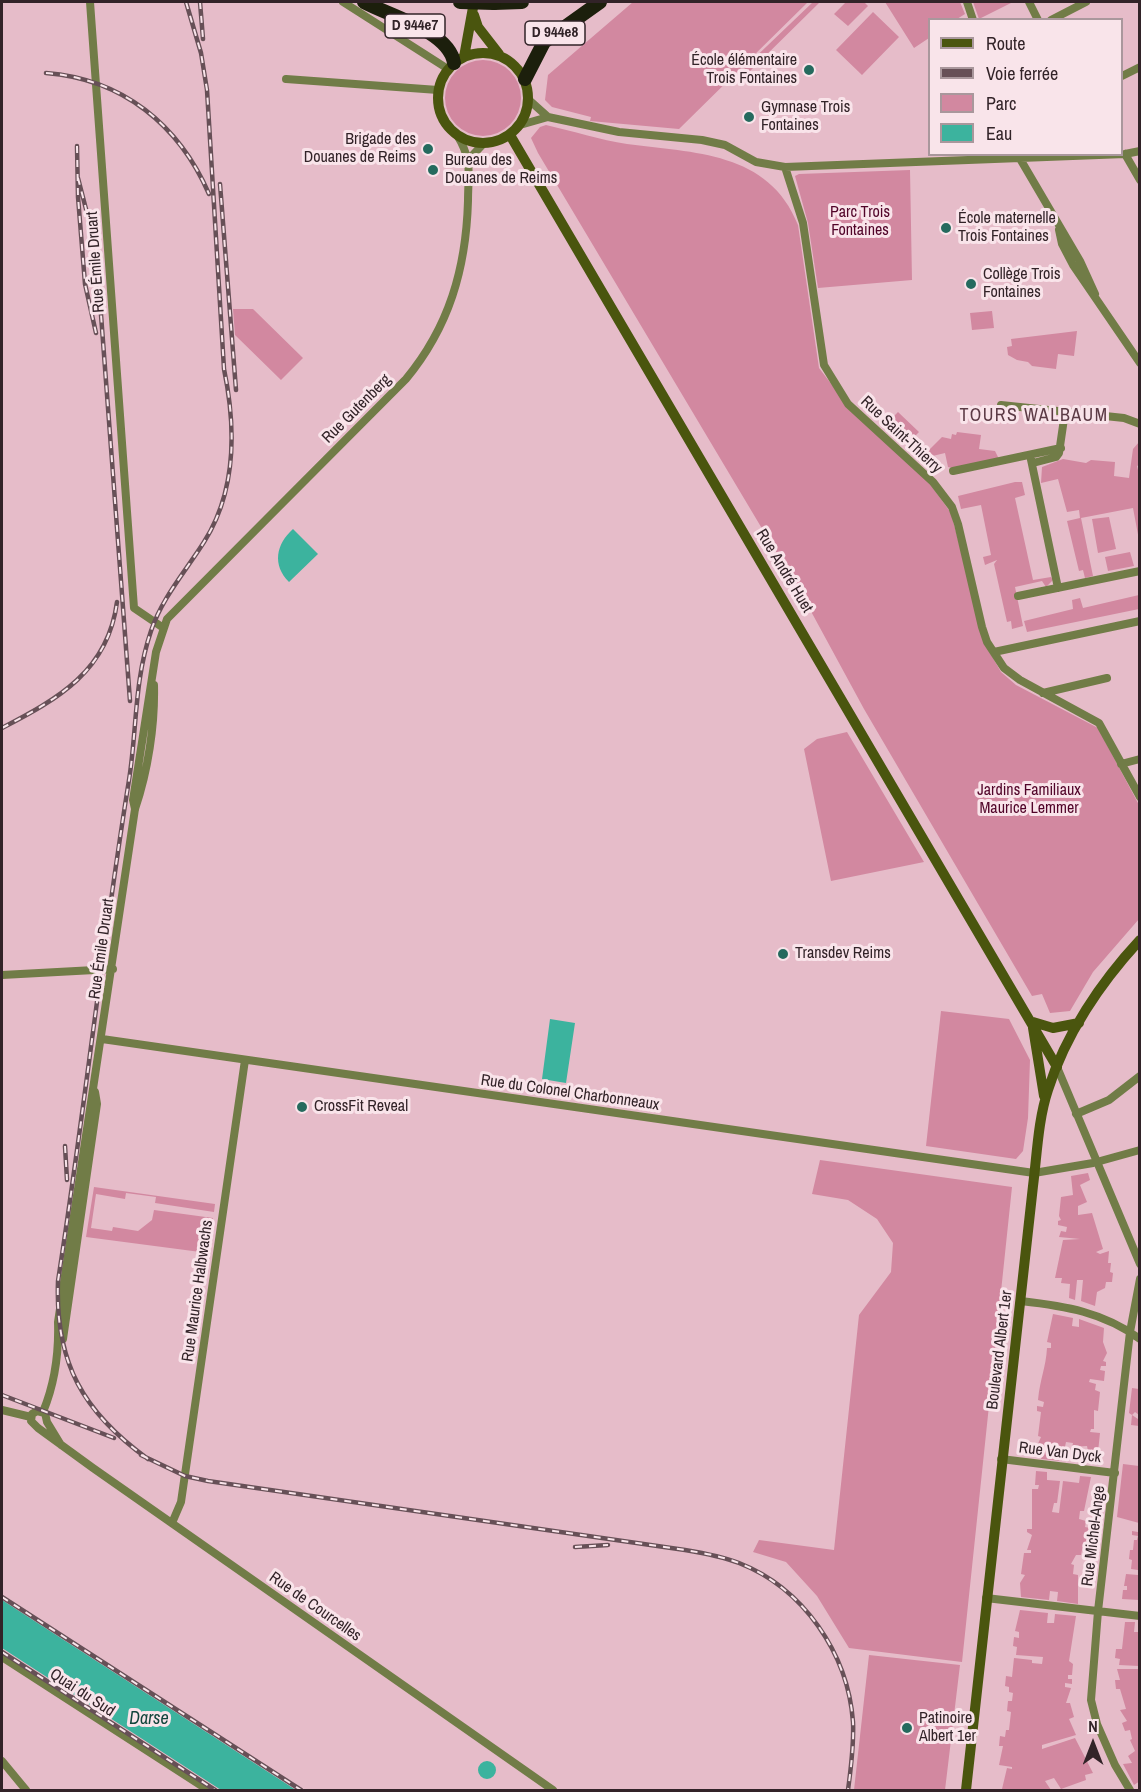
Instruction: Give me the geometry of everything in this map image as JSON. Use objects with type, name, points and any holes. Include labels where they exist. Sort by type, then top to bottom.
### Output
[{"type":"highway","name":"D 944e7","points":[[364,2],[430,32],[453,55],[455,63]]},
{"type":"highway","points":[[459,2],[522,2]]},
{"type":"highway","name":"D 944e8","points":[[525,79],[544,42],[600,2]]},
{"type":"street","name":"Rue Émile Druart","points":[[43,1412],[51,1392],[62,1342],[97,1104],[95,1092],[135,809],[142,789],[151,731],[153,674],[162,627],[134,608],[90,2]]},
{"type":"street","points":[[343,2],[455,63],[489,53],[502,56]]},
{"type":"street","points":[[967,2],[972,18]]},
{"type":"street","points":[[1029,2],[1037,18]]},
{"type":"street","points":[[1055,18],[1086,2]]},
{"type":"street","points":[[474,6],[478,27],[488,44],[517,68],[525,79],[529,100],[520,125],[510,135],[484,143],[470,158],[458,135],[448,126],[439,110],[438,90],[455,63],[474,6]]},
{"type":"street","points":[[1123,76],[1140,67]]},
{"type":"street","points":[[286,79],[438,90]]},
{"type":"street","points":[[529,100],[548,117]]},
{"type":"street","points":[[520,125],[548,117],[619,132],[714,142],[756,162],[785,168],[1035,156]]},
{"type":"street","points":[[458,135],[484,143]]},
{"type":"street","name":"Rue André Huet","points":[[510,135],[1033,1022],[1057,1067]]},
{"type":"street","points":[[1140,151],[1125,154],[1140,180]]},
{"type":"street","points":[[1020,156],[1059,229],[1062,244],[1073,265],[1140,363]]},
{"type":"street","name":"Rue Gutenberg","points":[[162,627],[188,596],[406,379],[431,344],[448,313],[459,281],[466,244],[470,158]]},
{"type":"street","name":"Rue Saint-Thierry","points":[[785,168],[802,223],[824,365],[848,404],[933,482],[952,507],[982,627],[1004,668],[1043,693],[1099,723],[1140,797]]},
{"type":"street","points":[[1001,405],[1124,418],[1140,424]]},
{"type":"street","points":[[953,471],[1031,459],[1061,448],[1065,412]]},
{"type":"street","points":[[1031,459],[1058,588]]},
{"type":"street","points":[[1018,596],[1140,571]]},
{"type":"street","points":[[994,652],[1140,621]]},
{"type":"street","points":[[1043,693],[1107,678]]},
{"type":"street","points":[[1121,764],[1140,759]]},
{"type":"street","name":"Boulevard Albert 1er","points":[[966,1791],[1034,1173],[1044,1104],[1057,1067],[1094,996],[1140,940]]},
{"type":"street","points":[[2,975],[113,969]]},
{"type":"street","points":[[1044,1104],[1033,1022],[1053,1028],[1079,1023]]},
{"type":"street","name":"Rue du Colonel Charbonneaux","points":[[102,1039],[1034,1173],[1096,1162],[1140,1150]]},
{"type":"street","name":"Rue Maurice Halbwachs","points":[[172,1523],[183,1493],[244,1060]]},
{"type":"street","points":[[1057,1067],[1140,1264]]},
{"type":"street","points":[[1076,1114],[1109,1100],[1140,1076]]},
{"type":"street","name":"Rue Michel-Ange","points":[[1130,1791],[1115,1765],[1097,1724],[1091,1700],[1098,1611],[1130,1332],[1140,1279]]},
{"type":"street","points":[[1021,1301],[1076,1308],[1130,1332],[1140,1339]]},
{"type":"street","points":[[2,1410],[31,1417],[37,1411],[43,1412]]},
{"type":"street","name":"Rue de Courcelles","points":[[43,1412],[61,1445]]},
{"type":"street","name":"Rue de Courcelles","points":[[31,1417],[31,1423],[61,1445],[553,1791]]},
{"type":"street","points":[[38,1428],[47,1422]]},
{"type":"street","name":"Rue Van Dyck","points":[[1002,1459],[1115,1473]]},
{"type":"street","points":[[986,1598],[1140,1616]]},
{"type":"street","name":"Quai du Sud","points":[[2,1657],[208,1791]]},
{"type":"street","points":[[2,1761],[26,1791]]},
{"type":"green space","points":[[633,2],[808,2],[679,129],[590,121],[591,117],[552,107],[545,100],[548,75]]},
{"type":"green space","points":[[813,2],[820,2],[749,72],[744,68]]},
{"type":"green space","points":[[846,2],[864,2],[868,6],[848,26],[834,14]]},
{"type":"green space","points":[[885,2],[960,2],[965,14],[959,18],[928,18],[928,39],[914,48]]},
{"type":"green space","points":[[973,2],[1013,2],[981,18],[979,18]]},
{"type":"green space","points":[[873,12],[899,37],[862,75],[836,50]]},
{"type":"green space","points":[[483,60],[497,63],[510,71],[518,84],[521,98],[518,112],[510,125],[497,133],[483,136],[469,133],[456,125],[448,112],[445,98],[448,84],[456,71],[469,63]]},
{"type":"green space","name":"Jardins Familiaux Maurice Lemmer","points":[[546,125],[617,142],[702,154],[726,160],[749,169],[768,182],[785,201],[798,225],[819,368],[855,415],[925,477],[951,513],[986,646],[1001,672],[1016,685],[1098,728],[1139,805],[1139,919],[1093,972],[1070,1011],[1050,1013],[1042,994],[1032,996],[864,709],[807,604],[538,153],[531,138],[540,127]]},
{"type":"green space","name":"Parc Trois Fontaines","points":[[910,170],[912,280],[818,288],[808,223],[795,176]]},
{"type":"green space","points":[[233,309],[253,309],[303,358],[281,380],[235,335]]},
{"type":"green space","points":[[992,311],[994,328],[972,330],[970,313]]},
{"type":"green space","points":[[1077,331],[1074,356],[1058,354],[1056,369],[1032,366],[1028,362],[1008,355],[1007,347],[1012,346],[1011,339]]},
{"type":"green space","points":[[898,412],[919,432],[908,443],[887,423]]},
{"type":"green space","points":[[957,432],[981,435],[979,449],[995,451],[999,459],[952,468],[948,467],[945,453],[920,459],[942,437],[951,439],[952,434],[956,435]]},
{"type":"green space","points":[[1139,442],[1139,465],[1137,466],[1140,479],[1139,540],[1133,508],[1081,518],[1093,576],[1085,578],[1083,570],[1079,571],[1067,521],[1080,518],[1079,510],[1067,512],[1058,479],[1041,483],[1042,467],[1063,459],[1086,463],[1091,460],[1115,462],[1114,476],[1129,478],[1133,449]]},
{"type":"green space","points":[[1022,482],[1025,495],[1015,498],[1033,580],[1051,577],[1053,580],[1046,587],[1042,581],[1015,587],[1023,626],[1012,629],[1011,621],[1007,622],[994,564],[997,560],[985,565],[983,557],[991,555],[981,505],[961,509],[958,496]]},
{"type":"green space","points":[[1109,517],[1116,549],[1098,553],[1092,519]]},
{"type":"green space","points":[[1130,552],[1134,566],[1108,571],[1105,557]]},
{"type":"green space","points":[[1139,595],[1139,609],[1027,632],[1024,621],[1073,609],[1072,600],[1080,598],[1083,608]]},
{"type":"green space","points":[[847,732],[924,862],[831,881],[804,749],[817,739]]},
{"type":"green space","points":[[941,1011],[1009,1019],[1030,1060],[1028,1118],[1023,1151],[1016,1159],[926,1146]]},
{"type":"green space","points":[[820,1160],[1012,1187],[962,1662],[849,1648],[817,1596],[786,1562],[753,1552],[759,1540],[834,1550],[859,1315],[891,1272],[893,1243],[877,1219],[848,1200],[812,1194]]},
{"type":"green space","points":[[1088,1173],[1090,1180],[1080,1185],[1087,1202],[1078,1206],[1078,1215],[1092,1213],[1103,1249],[1096,1252],[1100,1254],[1109,1251],[1108,1263],[1111,1263],[1110,1272],[1113,1273],[1112,1282],[1106,1282],[1105,1288],[1097,1292],[1095,1306],[1081,1301],[1083,1280],[1077,1280],[1075,1300],[1069,1298],[1070,1284],[1061,1283],[1062,1278],[1055,1278],[1063,1240],[1080,1239],[1059,1237],[1061,1231],[1066,1232],[1067,1227],[1058,1225],[1058,1221],[1061,1220],[1059,1216],[1061,1197],[1073,1195],[1071,1176]]},
{"type":"green space","points":[[94,1187],[215,1204],[214,1212],[155,1203],[156,1197],[126,1193],[125,1199],[96,1194],[91,1228],[112,1231],[113,1227],[138,1231],[152,1220],[154,1210],[213,1218],[208,1253],[86,1237]]},
{"type":"green space","points":[[1053,1314],[1073,1318],[1072,1326],[1079,1327],[1079,1319],[1104,1328],[1103,1342],[1107,1353],[1103,1361],[1106,1362],[1106,1366],[1101,1366],[1100,1370],[1105,1371],[1104,1381],[1090,1379],[1089,1382],[1096,1384],[1095,1390],[1100,1392],[1098,1411],[1094,1410],[1094,1429],[1090,1432],[1100,1433],[1098,1452],[1088,1451],[1087,1446],[1072,1447],[1073,1443],[1066,1442],[1062,1461],[1041,1459],[1042,1455],[1038,1454],[1040,1447],[1037,1446],[1041,1437],[1038,1436],[1041,1412],[1037,1411],[1037,1406],[1043,1407],[1044,1402],[1038,1400],[1047,1348],[1051,1348],[1051,1343],[1047,1342]]},
{"type":"green space","points":[[1132,1388],[1139,1389],[1139,1415],[1135,1412],[1132,1415],[1129,1413]]},
{"type":"green space","points":[[1132,1415],[1138,1419],[1139,1417],[1139,1426],[1131,1425]]},
{"type":"green space","points":[[1123,1464],[1139,1466],[1139,1523],[1117,1517]]},
{"type":"green space","points":[[1036,1471],[1047,1472],[1047,1480],[1060,1481],[1057,1503],[1054,1503],[1052,1512],[1059,1513],[1063,1481],[1079,1483],[1080,1476],[1091,1477],[1084,1511],[1080,1511],[1079,1519],[1086,1521],[1085,1527],[1090,1528],[1089,1545],[1083,1545],[1081,1555],[1076,1555],[1071,1564],[1074,1565],[1073,1574],[1078,1575],[1078,1604],[1057,1601],[1058,1592],[1050,1591],[1049,1600],[1021,1597],[1020,1583],[1025,1575],[1021,1574],[1024,1553],[1031,1553],[1031,1550],[1027,1550],[1032,1535],[1027,1532],[1027,1529],[1032,1529],[1032,1489],[1038,1489],[1039,1485],[1035,1485]]},
{"type":"green space","points":[[1139,1523],[1139,1600],[1122,1599],[1123,1590],[1127,1590],[1127,1586],[1124,1586],[1126,1574],[1138,1575],[1138,1570],[1131,1569],[1132,1560],[1129,1559],[1130,1550],[1133,1550],[1134,1540],[1137,1540],[1138,1536],[1132,1535],[1132,1531],[1138,1532]]},
{"type":"green space","points":[[1020,1610],[1048,1613],[1047,1623],[1054,1623],[1055,1614],[1076,1616],[1069,1661],[1073,1664],[1072,1675],[1068,1675],[1068,1679],[1072,1679],[1072,1684],[1065,1683],[1065,1687],[1071,1688],[1066,1703],[1070,1703],[1074,1717],[1069,1719],[1076,1735],[1042,1745],[1042,1749],[1075,1738],[1093,1773],[1085,1775],[1086,1780],[1061,1789],[1054,1778],[1045,1781],[1051,1790],[1002,1789],[1007,1768],[1012,1769],[1012,1767],[999,1765],[1003,1746],[999,1746],[1000,1736],[1005,1737],[1006,1730],[1009,1730],[1011,1712],[1007,1711],[1008,1701],[1012,1701],[1013,1693],[1009,1692],[1009,1687],[1005,1686],[1006,1676],[1012,1677],[1014,1658],[1032,1660],[1032,1663],[1042,1664],[1043,1657],[1016,1655],[1017,1647],[1013,1646],[1014,1637],[1019,1638],[1019,1632],[1015,1631]]},
{"type":"green space","points":[[1125,1622],[1135,1622],[1134,1632],[1139,1632],[1139,1666],[1119,1665],[1120,1659],[1115,1658],[1116,1649],[1122,1649]]},
{"type":"green space","name":"Patinoire Albert 1er","points":[[869,1655],[960,1665],[945,1790],[854,1790]]},
{"type":"green space","points":[[1117,1669],[1139,1669],[1140,1781],[1134,1785],[1123,1764],[1132,1763],[1128,1756],[1135,1751],[1130,1740],[1132,1739],[1130,1730],[1125,1731],[1122,1723],[1127,1721],[1120,1710],[1126,1709],[1120,1689],[1116,1689],[1115,1680],[1120,1680]]},
{"type":"water","points":[[293,529],[318,554],[289,582],[280,569],[278,555],[283,541]]},
{"type":"water","points":[[550,1019],[575,1023],[566,1083],[542,1079]]},
{"type":"water","name":"Darse","points":[[2,1600],[296,1790],[221,1790],[2,1648]]},
{"type":"water","points":[[487,1761],[493,1764],[496,1770],[493,1776],[487,1779],[481,1776],[478,1770],[481,1764]]},
{"type":"railway","points":[[148,1459],[106,1423],[90,1404],[78,1383],[68,1361],[62,1337],[58,1310],[58,1281],[132,761],[142,668],[151,631],[161,607],[215,522],[223,501],[231,458],[231,413],[224,369],[207,90],[201,53],[186,2]]},
{"type":"railway","points":[[200,2],[203,39]]},
{"type":"railway","points":[[46,73],[74,77],[100,85],[124,96],[145,110],[165,127],[182,147],[197,169],[209,194]]},
{"type":"railway","points":[[77,146],[78,197],[85,284],[96,333]]},
{"type":"railway","points":[[78,178],[96,248],[130,701]]},
{"type":"railway","points":[[220,184],[236,390]]},
{"type":"railway","points":[[2,728],[61,694],[91,665],[103,647],[112,626],[117,602]]},
{"type":"railway","points":[[65,1146],[67,1180]]},
{"type":"railway","points":[[2,1395],[114,1438]]},
{"type":"railway","points":[[141,1455],[185,1476],[208,1481],[685,1550],[739,1563],[762,1574],[802,1606],[832,1648],[849,1696],[853,1722],[853,1748],[848,1790]]},
{"type":"railway","points":[[575,1547],[608,1545]]},
{"type":"railway","points":[[2,1597],[301,1790]]},
{"type":"railway","points":[[2,1652],[215,1790]]},
{"type":"place","name":"École élémentaire Trois Fontaines","points":[[809,70]]},
{"type":"place","name":"Gymnase Trois Fontaines","points":[[749,117]]},
{"type":"place","name":"Brigade des Douanes de Reims","points":[[428,149]]},
{"type":"place","name":"Bureau des Douanes de Reims","points":[[433,170]]},
{"type":"place","name":"École maternelle Trois Fontaines","points":[[946,228]]},
{"type":"place","name":"Collège Trois Fontaines","points":[[971,284]]},
{"type":"place","name":"Transdev Reims","points":[[783,954]]},
{"type":"place","name":"CrossFit Reveal","points":[[302,1107]]},
{"type":"place","name":"Patinoire Albert 1er","points":[[907,1728]]},
{"type":"district","name":"TOURS WALBAUM","points":[[1034,416]]}]
